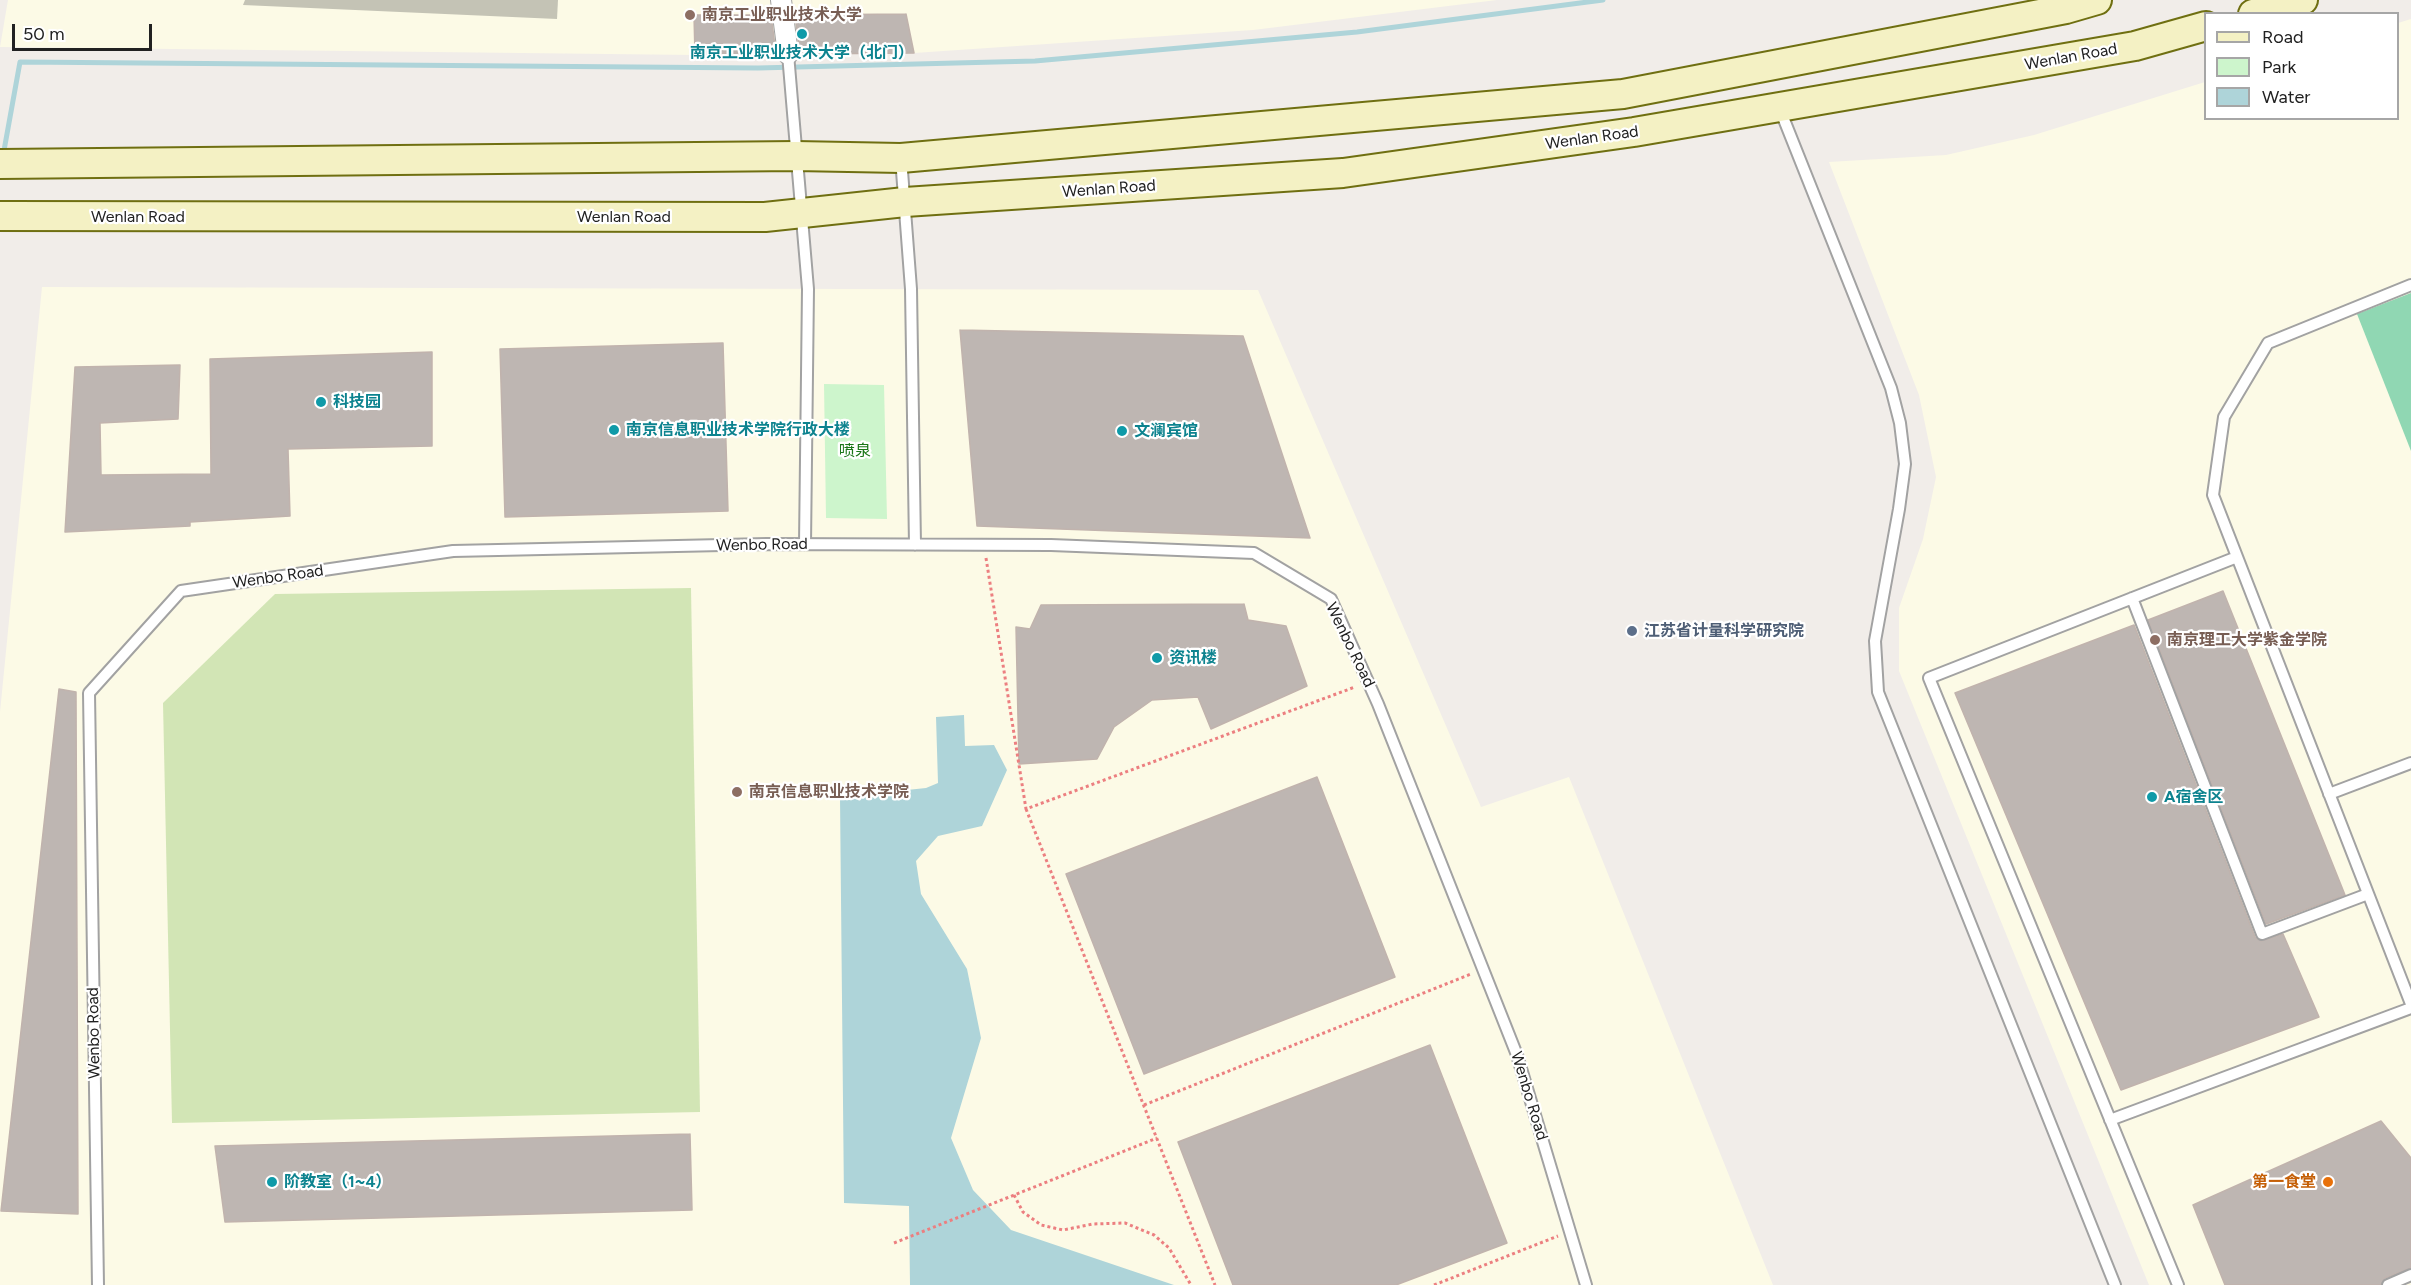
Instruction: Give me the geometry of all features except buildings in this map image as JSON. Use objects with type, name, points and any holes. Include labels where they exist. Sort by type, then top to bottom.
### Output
[{"type":"main road","points":[[0,164],[796,156],[901,158],[1623,94],[2066,9],[2097,0]]},
{"type":"main road","points":[[2260,12],[2303,0]]},
{"type":"main road","name":"Wenlan Road","points":[[11,216],[765,217],[905,202],[1343,173],[1634,132],[2135,45],[2204,27]]},
{"type":"street","points":[[781,0],[788,54]]},
{"type":"lane","points":[[788,54],[793,87],[800,213],[808,289],[805,544]]},
{"type":"lane","points":[[1779,107],[1891,388],[1900,423],[1905,464],[1875,641],[1878,692],[2115,1285]]},
{"type":"lane","points":[[901,158],[911,289],[915,545]]},
{"type":"lane","points":[[2411,285],[2268,343],[2224,417],[2213,495],[2411,1004]]},
{"type":"lane","name":"Wenbo Road","points":[[98,1285],[89,693],[181,591],[453,551],[805,544],[984,545],[1254,553],[1331,599],[1368,682],[1517,1055],[1586,1285]]},
{"type":"lane","points":[[2178,1285],[1929,678],[2237,557]]},
{"type":"lane","points":[[2132,598],[2262,934],[2368,894]]},
{"type":"lane","points":[[2329,794],[2411,764]]},
{"type":"lane","points":[[2110,1120],[2411,1008]]},
{"type":"lane","points":[[2388,1285],[2400,1283],[2411,1275]]},
{"type":"path","points":[[984,545],[1026,809],[1215,1285]]},
{"type":"path","points":[[1026,809],[1368,682]]},
{"type":"path","points":[[1144,1105],[1483,969]]},
{"type":"path","points":[[894,1243],[1157,1138]]},
{"type":"path","points":[[1014,1195],[1023,1212],[1041,1225],[1063,1230],[1093,1224],[1125,1223],[1154,1235],[1169,1248],[1191,1285]]},
{"type":"path","points":[[1434,1285],[1570,1231]]},
{"type":"shaded area","name":"南京工业职业技术大学","points":[[8,0],[1497,0],[1253,30],[914,53],[695,55],[0,47]]},
{"type":"shaded area","points":[[245,0],[558,0],[557,19],[243,5]]},
{"type":"shaded area","name":"南京理工大学紫金学院","points":[[2411,19],[2411,1285],[2149,1285],[1899,671],[1899,608],[1923,539],[1936,477],[1919,395],[1829,162],[1946,155],[2034,135],[2204,82],[2204,120],[2399,120],[2399,23]]},
{"type":"shaded area","name":"南京信息职业技术学院","points":[[42,287],[1258,290],[1481,807],[1569,777],[1773,1285],[0,1285],[0,712]]},
{"type":"green space","points":[[2411,293],[2411,451],[2357,314]]},
{"type":"green space","name":"喷泉","points":[[824,384],[884,385],[887,519],[826,518]]},
{"type":"green space","points":[[691,588],[700,1112],[172,1123],[163,703],[275,594]]},
{"type":"water","points":[[964,715],[965,746],[994,745],[1007,770],[982,826],[938,836],[916,861],[921,894],[967,969],[981,1038],[951,1138],[973,1190],[1011,1230],[1174,1285],[910,1285],[909,1206],[844,1203],[840,797],[926,788],[938,783],[936,717]]},
{"type":"waterway","points":[[3,156],[20,62],[758,68],[1035,61],[1357,32],[1603,0]]},
{"type":"place","name":"南京工业职业技术大学","points":[[690,15]]},
{"type":"place","name":"南京工业职业技术大学（北门）","points":[[802,34]]},
{"type":"place","name":"科技园","points":[[321,402]]},
{"type":"place","name":"南京信息职业技术学院行政大楼","points":[[614,430]]},
{"type":"place","name":"文澜宾馆","points":[[1122,431]]},
{"type":"place","name":"江苏省计量科学研究院","points":[[1632,631]]},
{"type":"place","name":"南京理工大学紫金学院","points":[[2155,640]]},
{"type":"place","name":"资讯楼","points":[[1157,658]]},
{"type":"place","name":"南京信息职业技术学院","points":[[737,792]]},
{"type":"place","name":"A宿舍区","points":[[2152,797]]},
{"type":"place","name":"阶教室（1~4）","points":[[272,1182]]},
{"type":"place","name":"第一食堂","points":[[2328,1182]]}]
